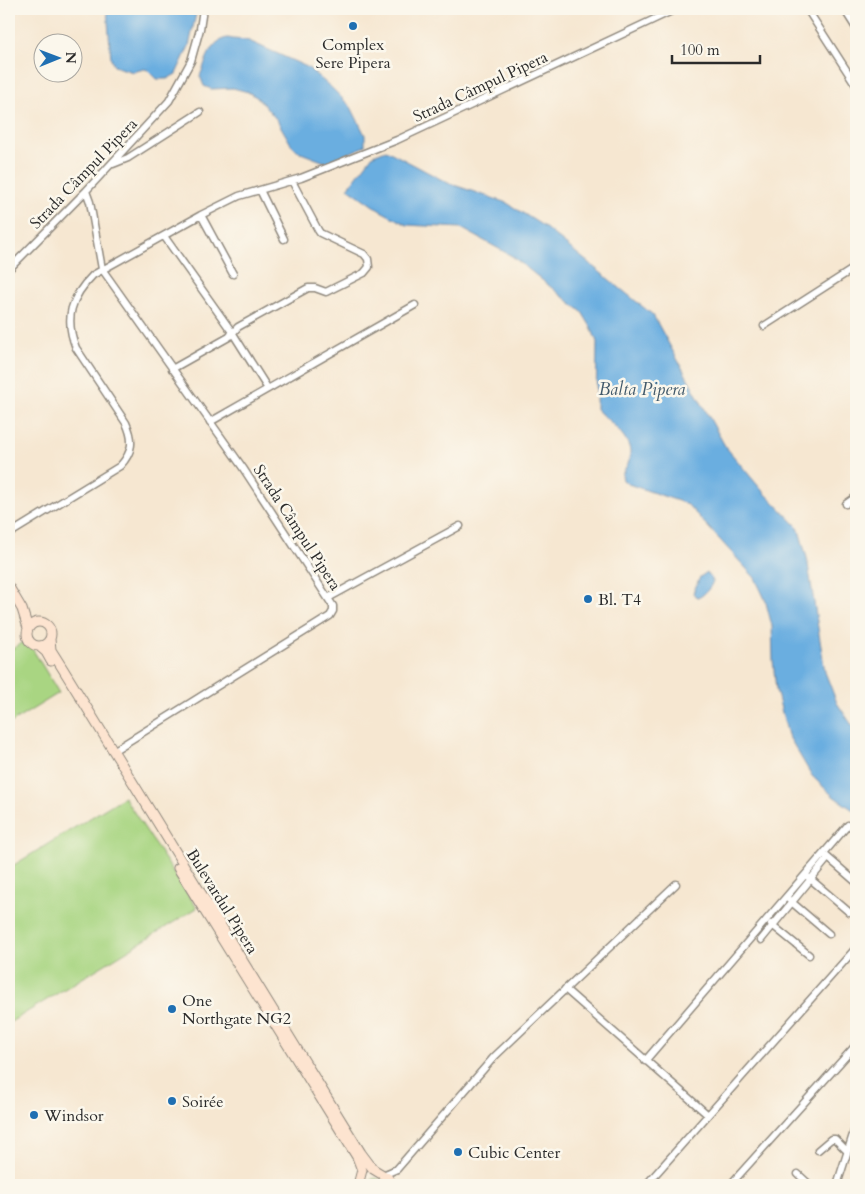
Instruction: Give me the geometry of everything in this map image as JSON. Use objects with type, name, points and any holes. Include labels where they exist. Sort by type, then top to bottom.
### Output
[{"type":"main road","points":[[9,587],[22,609],[28,628],[29,642],[38,646],[45,644],[50,639],[51,632],[43,622],[36,622],[28,628]]},
{"type":"main road","points":[[22,609],[36,622]]},
{"type":"main road","name":"Bulevardul Pipera","points":[[50,639],[51,650],[367,1163],[388,1178],[393,1185]]},
{"type":"main road","name":"Bulevardul Pipera","points":[[38,646],[46,652],[356,1157],[362,1170],[359,1182]]},
{"type":"main road","name":"Bulevardul Pipera","points":[[359,1182],[369,1174],[381,1174]]},
{"type":"street","name":"Strada Câmpul Pipera","points":[[9,269],[111,165],[163,108],[192,62],[203,9]]},
{"type":"street","name":"Strada Câmpul Pipera","points":[[113,751],[330,616],[333,606],[244,468],[102,269],[238,196],[319,172],[397,140],[676,9]]},
{"type":"street","points":[[807,9],[855,80]]},
{"type":"street","points":[[844,9],[856,28]]},
{"type":"street","points":[[848,15],[856,11]]},
{"type":"street","points":[[111,165],[128,158],[200,112]]},
{"type":"street","points":[[172,369],[229,336],[238,327],[308,288],[315,288],[326,292],[364,273],[369,266],[368,259],[364,254],[320,233],[292,180]]},
{"type":"street","points":[[260,190],[284,239]]},
{"type":"street","points":[[9,534],[112,472],[120,466],[130,452],[132,443],[131,433],[76,348],[70,327],[71,306],[76,296],[85,283],[102,269],[90,202],[86,191]]},
{"type":"street","points":[[201,215],[233,274]]},
{"type":"street","points":[[164,236],[232,332],[268,389]]},
{"type":"street","points":[[764,326],[856,267]]},
{"type":"street","points":[[210,422],[415,305]]},
{"type":"street","points":[[846,504],[856,497]]},
{"type":"street","points":[[328,598],[460,526]]},
{"type":"street","points":[[645,1061],[786,897],[808,876],[848,824]]},
{"type":"street","points":[[825,856],[856,882]]},
{"type":"street","points":[[761,940],[792,902],[808,876]]},
{"type":"street","points":[[808,876],[849,912]]},
{"type":"street","points":[[393,1185],[397,1169],[494,1057],[676,884]]},
{"type":"street","points":[[786,897],[829,934]]},
{"type":"street","points":[[766,920],[809,955]]},
{"type":"street","points":[[646,1185],[856,948]]},
{"type":"street","points":[[565,989],[708,1115]]},
{"type":"street","points":[[730,1185],[856,1045]]},
{"type":"street","points":[[837,1185],[856,1125]]},
{"type":"street","points":[[818,1150],[831,1139],[835,1139],[847,1151]]},
{"type":"street","points":[[381,1174],[397,1169]]},
{"type":"street","points":[[798,1174],[810,1185]]},
{"type":"green space","points":[[27,640],[59,693],[9,724],[9,651]]},
{"type":"green space","points":[[124,797],[197,908],[9,1023],[9,868]]},
{"type":"green space","points":[[375,1178],[384,1181],[387,1185],[363,1185],[367,1181]]},
{"type":"water","points":[[107,9],[187,9],[196,14],[189,46],[176,74],[167,79],[157,79],[148,70],[144,69],[133,72],[114,66],[111,59]]},
{"type":"water","points":[[228,38],[249,41],[307,67],[351,107],[365,135],[365,146],[327,163],[301,153],[292,146],[277,120],[258,98],[248,92],[233,88],[211,89],[204,86],[200,76],[210,52],[217,43]]},
{"type":"water","name":"Balta Pipera","points":[[386,150],[448,183],[507,203],[543,226],[653,315],[725,446],[760,488],[798,527],[807,558],[825,672],[837,703],[856,731],[856,812],[833,796],[812,776],[788,735],[776,690],[772,626],[765,599],[755,578],[687,504],[628,484],[623,480],[622,475],[630,457],[630,450],[628,443],[619,430],[596,409],[597,342],[582,312],[512,256],[461,228],[407,225],[379,210],[348,188],[373,155]]},
{"type":"water","points":[[707,572],[713,581],[702,596],[697,598],[693,593],[700,577]]},
{"type":"place","name":"Complex Sere Pipera","points":[[353,26]]},
{"type":"place","name":"Bl. T4","points":[[588,599]]},
{"type":"place","name":"One Northgate NG2","points":[[172,1009]]},
{"type":"place","name":"Soirée","points":[[172,1101]]},
{"type":"place","name":"Windsor","points":[[34,1115]]},
{"type":"place","name":"Cubic Center","points":[[458,1152]]}]
